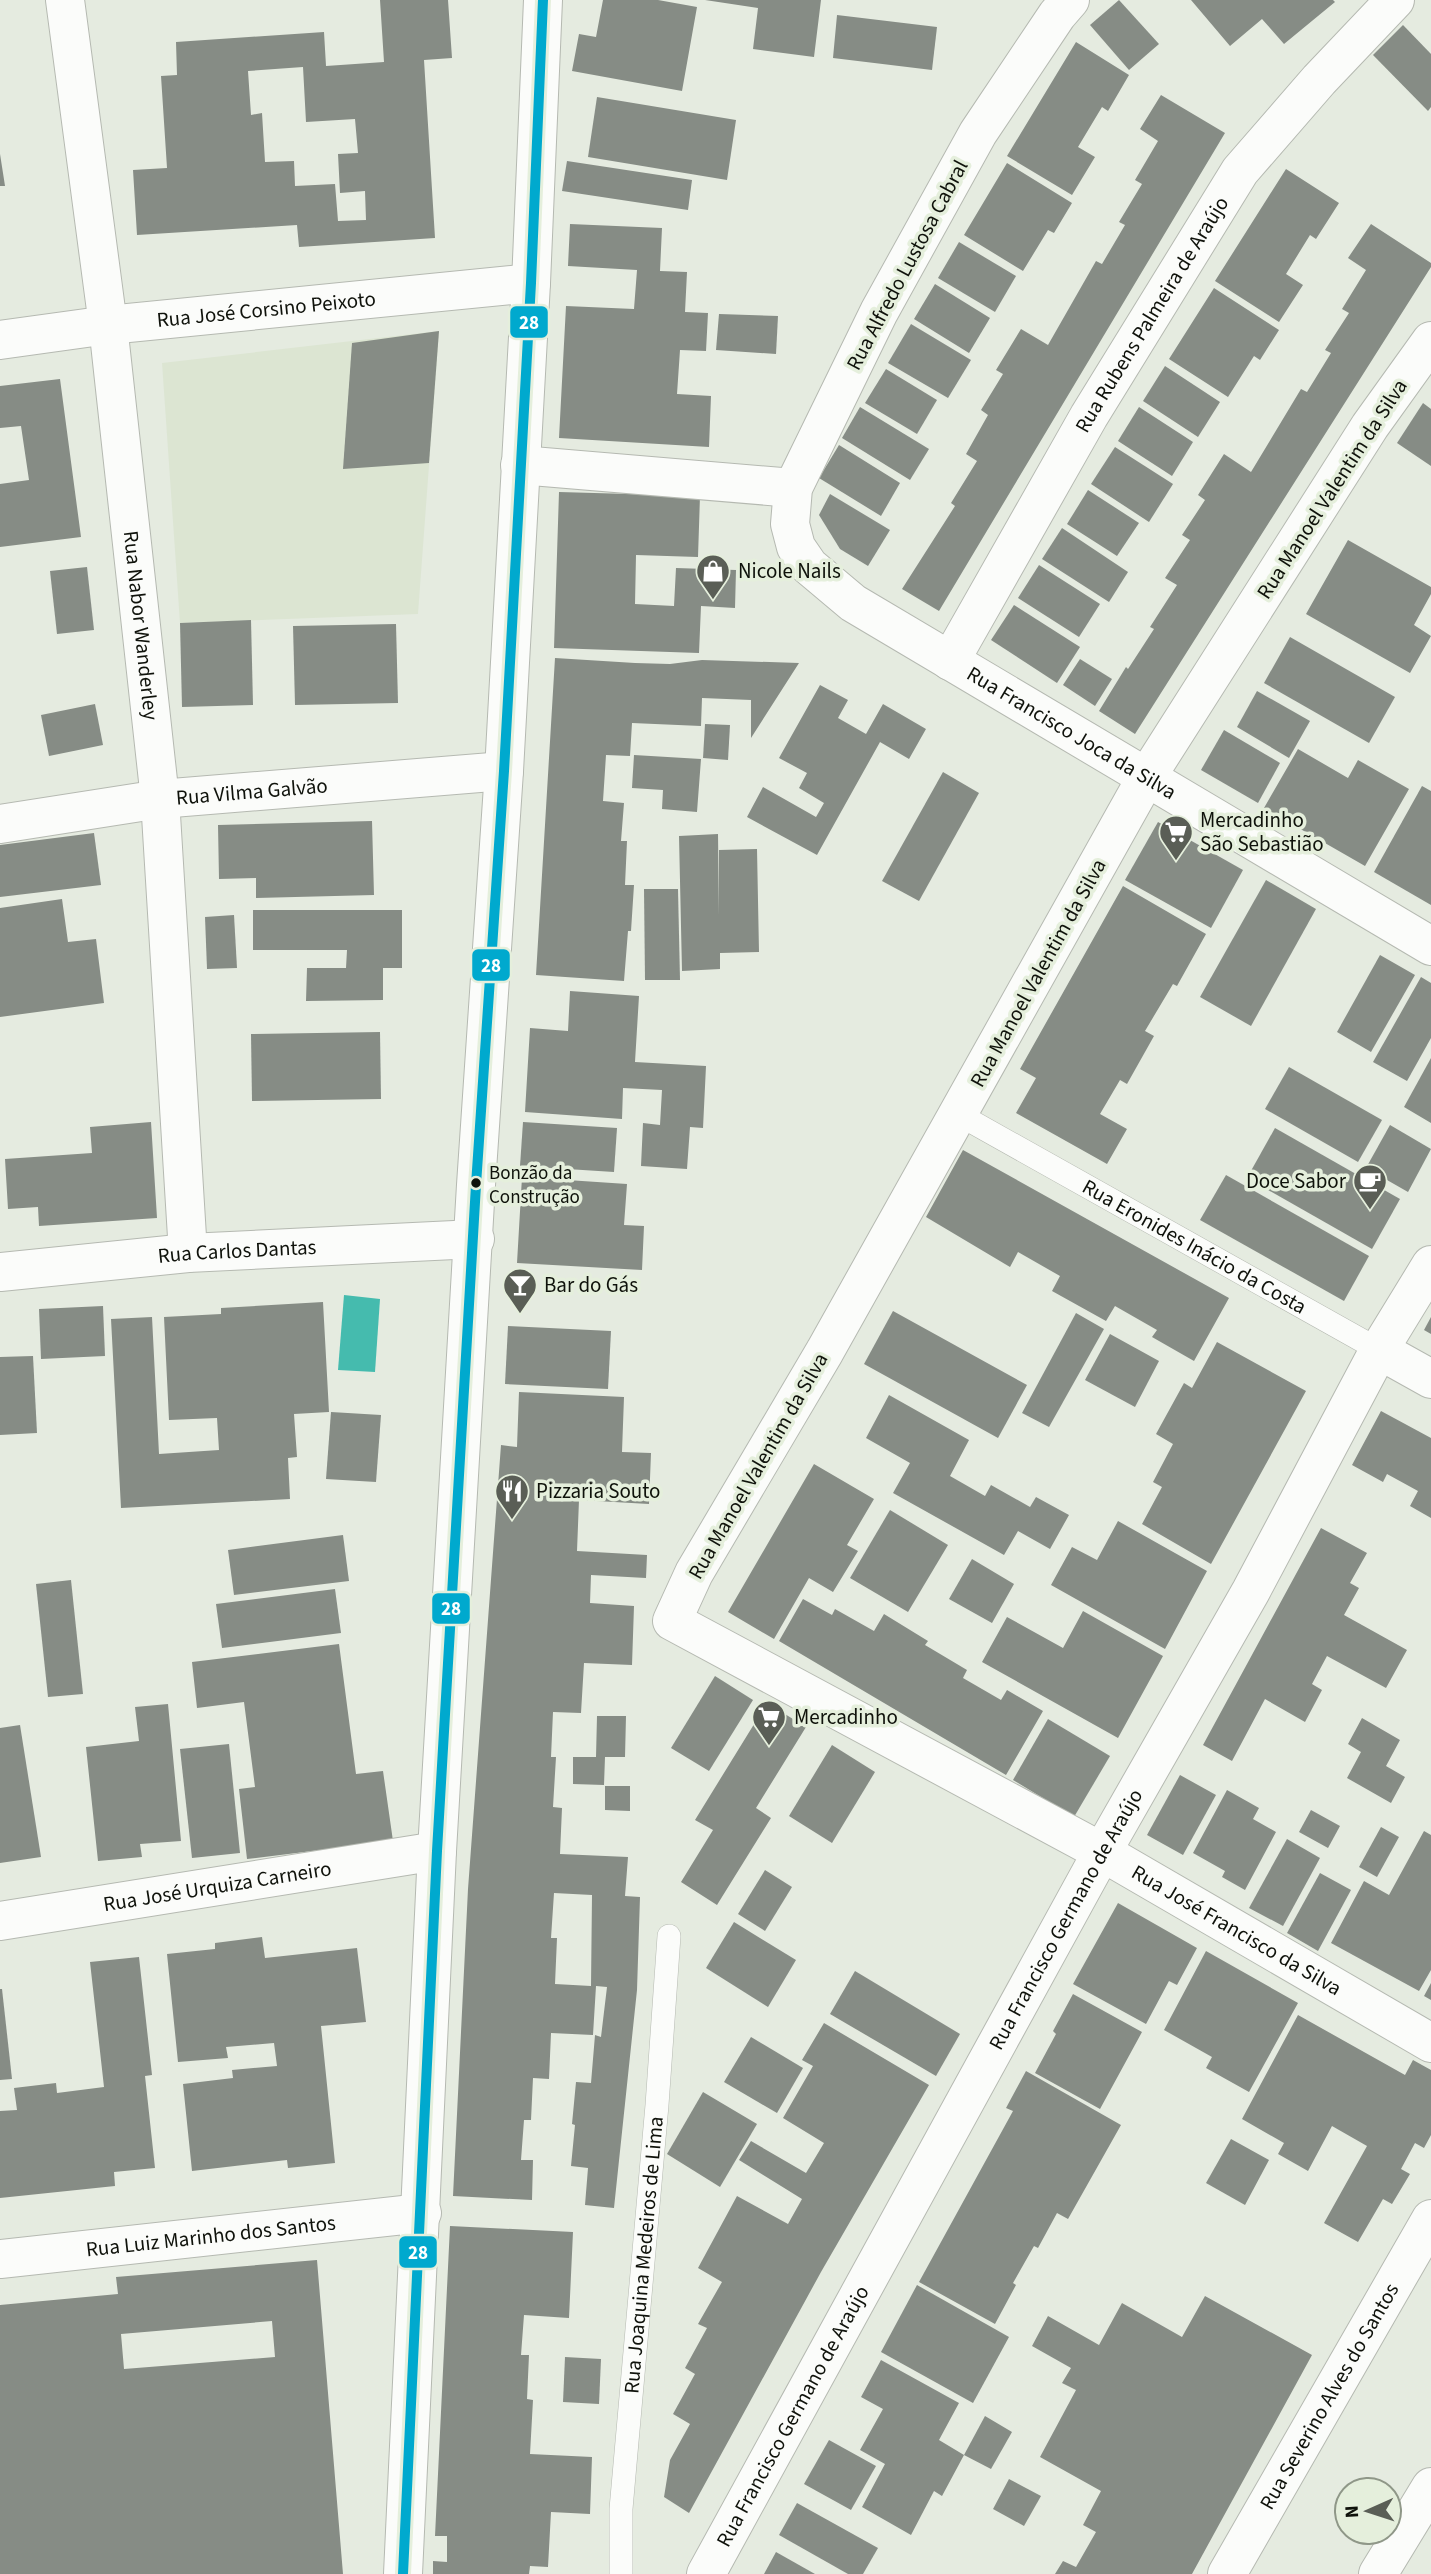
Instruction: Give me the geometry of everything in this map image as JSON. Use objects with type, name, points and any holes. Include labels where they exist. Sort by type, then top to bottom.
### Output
[{"type":"street","name":"Rua Nabor Wanderley","points":[[65,0],[108,325],[160,799],[188,1252]]},
{"type":"street","points":[[403,2574],[437,1851],[475,1239],[476,1185],[504,771],[531,283],[543,0]]},
{"type":"street","name":"Rua Alfredo Lustosa Cabral","points":[[796,547],[790,523],[793,488],[879,312],[978,134],[1057,15],[1070,0]]},
{"type":"street","name":"Rua Rubens Palmeira de Araújo","points":[[950,661],[1089,416],[1240,171],[1319,80],[1395,0]]},
{"type":"street","name":"Rua José Corsino Peixoto","points":[[0,340],[108,325],[531,283]]},
{"type":"street","name":"Rua Manoel Valentim da Silva","points":[[672,1621],[694,1573],[825,1352],[1146,778],[1370,426],[1431,341]]},
{"type":"street","points":[[520,464],[793,488]]},
{"type":"street","name":"Rua Francisco Joca da Silva","points":[[796,547],[809,566],[853,603],[1431,946]]},
{"type":"street","name":"Rua Vilma Galvão","points":[[0,824],[160,799],[504,771]]},
{"type":"street","name":"Rua Carlos Dantas","points":[[0,1272],[188,1252],[475,1239]]},
{"type":"street","name":"Rua Francisco Germano de Araújo","points":[[706,2574],[1102,1852],[1251,1591],[1379,1350],[1431,1265]]},
{"type":"street","name":"Rua Eronides Inácio da Costa","points":[[1379,1350],[1431,1379]]},
{"type":"street","name":"Rua José Francisco da Silva","points":[[672,1621],[1102,1852],[1431,2043]]},
{"type":"street","name":"Rua José Urquiza Carneiro","points":[[0,1921],[437,1851]]},
{"type":"street","name":"Rua Luiz Marinho dos Santos","points":[[0,2259],[422,2213]]},
{"type":"street","name":"Rua Severino Alves do Santos","points":[[1227,2574],[1431,2219]]},
{"type":"street","points":[[1378,2574],[1431,2487]]},
{"type":"lane","name":"Rua Eronides Inácio da Costa","points":[[958,1114],[1379,1350]]},
{"type":"lane","name":"Rua Joaquina Medeiros de Lima","points":[[621,2574],[621,2509],[669,1936]]},
{"type":"shaded area","points":[[439,331],[418,614],[180,623],[162,363]]},
{"type":"water","points":[[344,1295],[380,1299],[375,1372],[338,1370]]},
{"type":"building","points":[[380,0],[448,0],[452,58],[424,60],[435,238],[299,247],[297,225],[137,235],[133,170],[167,168],[161,76],[177,75],[176,42],[324,32],[326,66],[384,62]],"holes":[[[303,67],[306,122],[355,119],[358,153],[338,154],[340,193],[365,191],[366,220],[338,221],[335,184],[295,186],[294,161],[265,162],[262,113],[251,115],[248,71]]]},
{"type":"building","points":[[603,0],[658,0],[697,7],[682,91],[572,71],[579,34],[596,37]]},
{"type":"building","points":[[705,0],[821,0],[814,57],[753,49],[758,8]]},
{"type":"building","points":[[1119,0],[1159,44],[1129,70],[1090,25]]},
{"type":"building","points":[[1191,0],[1335,2],[1284,44],[1262,19],[1230,46]]},
{"type":"building","points":[[837,15],[937,27],[932,70],[833,58]]},
{"type":"building","points":[[1403,25],[1431,54],[1431,107],[1428,111],[1373,55]]},
{"type":"building","points":[[1076,42],[1129,75],[1108,111],[1102,107],[1078,147],[1095,157],[1072,195],[1007,156]]},
{"type":"building","points":[[1161,95],[1225,133],[939,611],[902,589],[955,506],[951,503],[977,461],[966,454],[988,415],[981,410],[1003,374],[996,370],[1021,329],[1048,345],[1096,261],[1102,264],[1125,225],[1119,222],[1142,184],[1135,180],[1158,141],[1140,129]]},
{"type":"building","points":[[597,97],[736,120],[727,180],[588,157]]},
{"type":"building","points":[[0,154],[5,186],[0,186]]},
{"type":"building","points":[[567,161],[692,180],[688,210],[562,191]]},
{"type":"building","points":[[1007,163],[1072,203],[1054,233],[1048,230],[1023,271],[964,235]]},
{"type":"building","points":[[1286,169],[1339,203],[1316,239],[1310,235],[1286,274],[1303,285],[1279,322],[1215,281]]},
{"type":"building","points":[[570,224],[662,228],[660,271],[687,272],[685,312],[708,313],[706,351],[680,350],[677,394],[711,396],[709,447],[559,438],[566,306],[634,309],[637,270],[568,266]]},
{"type":"building","points":[[1371,224],[1431,263],[1431,267],[1135,734],[1099,711],[1154,629],[1150,627],[1177,585],[1165,578],[1190,540],[1182,535],[1205,500],[1198,495],[1224,454],[1251,472],[1301,389],[1307,392],[1331,353],[1325,350],[1349,313],[1342,309],[1366,270],[1348,258]]},
{"type":"building","points":[[959,242],[1016,276],[995,312],[938,278]]},
{"type":"building","points":[[935,284],[990,318],[969,353],[914,319]]},
{"type":"building","points":[[1214,288],[1279,330],[1260,360],[1254,356],[1228,397],[1169,359]]},
{"type":"building","points":[[719,314],[778,316],[776,354],[716,350]]},
{"type":"building","points":[[911,324],[971,360],[948,398],[888,363]]},
{"type":"building","points":[[439,331],[429,463],[343,469],[352,343]]},
{"type":"building","points":[[1165,366],[1220,402],[1198,437],[1143,401]]},
{"type":"building","points":[[886,369],[937,400],[917,434],[865,403]]},
{"type":"building","points":[[60,379],[81,537],[0,547],[0,484],[29,480],[21,426],[0,428],[0,386]]},
{"type":"building","points":[[1423,403],[1431,409],[1431,466],[1397,443]]},
{"type":"building","points":[[860,407],[929,449],[910,480],[842,438]]},
{"type":"building","points":[[1139,407],[1193,442],[1172,476],[1118,441]]},
{"type":"building","points":[[839,445],[900,483],[881,516],[819,478]]},
{"type":"building","points":[[1115,447],[1173,484],[1149,522],[1091,484]]},
{"type":"building","points":[[1088,490],[1139,523],[1117,556],[1067,524]]},
{"type":"building","points":[[559,492],[700,496],[698,557],[636,555],[635,604],[674,606],[676,568],[736,570],[735,608],[701,606],[699,653],[554,648]]},
{"type":"building","points":[[830,494],[890,530],[868,566],[840,549],[819,515]]},
{"type":"building","points":[[1062,528],[1128,572],[1109,602],[1042,559]]},
{"type":"building","points":[[1348,540],[1431,587],[1431,594],[1414,625],[1431,636],[1410,673],[1306,614]]},
{"type":"building","points":[[1039,565],[1100,604],[1079,637],[1018,598]]},
{"type":"building","points":[[87,567],[94,630],[57,634],[50,571]]},
{"type":"building","points":[[1014,605],[1080,647],[1057,683],[991,640]]},
{"type":"building","points":[[251,620],[253,705],[182,707],[180,623]]},
{"type":"building","points":[[396,624],[398,703],[295,705],[293,626]]},
{"type":"building","points":[[1290,637],[1395,697],[1369,743],[1264,683]]},
{"type":"building","points":[[555,658],[670,664],[702,660],[799,663],[751,738],[751,700],[702,698],[701,726],[632,723],[630,756],[606,755],[603,801],[624,803],[621,841],[627,841],[625,885],[634,885],[624,981],[536,975]]},
{"type":"building","points":[[1080,659],[1112,679],[1095,706],[1063,685]]},
{"type":"building","points":[[820,685],[848,700],[838,718],[866,734],[883,704],[926,729],[909,759],[880,742],[817,855],[747,817],[763,787],[816,817],[824,803],[799,788],[807,773],[779,758]]},
{"type":"building","points":[[1257,691],[1310,721],[1289,758],[1237,727]]},
{"type":"building","points":[[95,704],[103,745],[49,756],[41,715]]},
{"type":"building","points":[[705,724],[730,725],[728,760],[703,758]]},
{"type":"building","points":[[1224,730],[1280,763],[1258,803],[1201,770]]},
{"type":"building","points":[[1298,749],[1348,778],[1358,760],[1409,789],[1365,866],[1264,808]]},
{"type":"building","points":[[634,755],[701,759],[697,812],[662,809],[663,790],[632,788]]},
{"type":"building","points":[[943,772],[979,793],[919,901],[882,881]]},
{"type":"building","points":[[1422,786],[1431,791],[1431,905],[1374,872]]},
{"type":"building","points":[[372,821],[374,895],[256,898],[256,878],[219,879],[218,825]]},
{"type":"building","points":[[1158,822],[1243,870],[1211,928],[1125,880]]},
{"type":"building","points":[[94,833],[101,885],[0,897],[0,845]]},
{"type":"building","points":[[718,834],[719,916],[719,850],[757,849],[759,952],[720,953],[720,969],[682,971],[679,836]]},
{"type":"building","points":[[1266,880],[1316,909],[1251,1026],[1200,997]]},
{"type":"building","points":[[1123,886],[1206,934],[1177,986],[1173,984],[1145,1031],[1154,1036],[1127,1084],[1120,1080],[1100,1114],[1127,1129],[1107,1164],[1016,1113],[1036,1078],[1020,1069]]},
{"type":"building","points":[[644,889],[678,889],[680,980],[645,980]]},
{"type":"building","points":[[62,899],[68,942],[96,939],[104,1003],[0,1017],[0,908]]},
{"type":"building","points":[[253,910],[402,910],[402,968],[383,968],[383,1000],[306,1001],[307,968],[346,968],[347,950],[253,950]]},
{"type":"building","points":[[234,915],[237,968],[207,969],[205,917]]},
{"type":"building","points":[[1380,955],[1415,975],[1371,1052],[1337,1032]]},
{"type":"building","points":[[1421,977],[1431,983],[1431,1038],[1407,1081],[1373,1062]]},
{"type":"building","points":[[570,991],[639,996],[635,1062],[706,1066],[703,1128],[690,1127],[687,1169],[641,1166],[643,1123],[660,1125],[662,1090],[623,1088],[622,1119],[525,1112],[530,1028],[568,1031]]},
{"type":"building","points":[[380,1032],[381,1099],[252,1101],[251,1034]]},
{"type":"building","points":[[1431,1058],[1431,1123],[1404,1107]]},
{"type":"building","points":[[1289,1067],[1382,1120],[1358,1162],[1265,1109]]},
{"type":"building","points":[[151,1122],[157,1218],[39,1226],[38,1207],[8,1209],[5,1159],[92,1153],[90,1127]]},
{"type":"building","points":[[523,1122],[617,1128],[614,1172],[520,1166]]},
{"type":"building","points":[[1390,1125],[1431,1149],[1408,1192],[1366,1168]]},
{"type":"building","points":[[1275,1128],[1400,1199],[1372,1249],[1247,1178]]},
{"type":"building","points":[[963,1150],[1229,1298],[1194,1361],[1152,1337],[1157,1330],[1115,1306],[1106,1321],[1052,1291],[1060,1276],[1018,1252],[1010,1267],[926,1217]]},
{"type":"building","points":[[1226,1175],[1369,1256],[1344,1301],[1200,1220]]},
{"type":"building","points":[[522,1177],[627,1184],[624,1225],[644,1226],[642,1270],[517,1263]]},
{"type":"building","points":[[323,1302],[329,1412],[294,1414],[297,1457],[288,1458],[290,1499],[121,1508],[111,1319],[152,1317],[159,1454],[219,1450],[217,1418],[169,1420],[164,1317],[221,1314],[221,1308]]},
{"type":"building","points":[[103,1306],[105,1356],[41,1359],[39,1309]]},
{"type":"building","points":[[893,1311],[1027,1385],[998,1438],[864,1364]]},
{"type":"building","points":[[1076,1313],[1104,1329],[1049,1427],[1022,1413]]},
{"type":"building","points":[[1431,1317],[1431,1334],[1424,1330]]},
{"type":"building","points":[[508,1326],[611,1331],[608,1389],[505,1384]]},
{"type":"building","points":[[1110,1334],[1159,1361],[1135,1407],[1085,1380]]},
{"type":"building","points":[[1217,1342],[1306,1391],[1211,1564],[1142,1524],[1162,1487],[1153,1482],[1173,1444],[1156,1434],[1184,1383],[1192,1388]]},
{"type":"building","points":[[33,1356],[37,1433],[0,1435],[0,1357]]},
{"type":"building","points":[[519,1392],[624,1397],[622,1452],[651,1453],[649,1504],[579,1500],[577,1551],[647,1555],[646,1578],[591,1575],[590,1603],[634,1606],[632,1665],[584,1663],[581,1713],[553,1712],[551,1757],[556,1757],[553,1807],[562,1808],[560,1854],[628,1857],[625,1896],[640,1897],[637,1990],[614,2208],[585,2205],[588,2168],[571,2166],[576,2082],[591,2083],[595,2035],[601,2037],[607,1987],[596,1986],[593,2035],[551,2033],[549,2079],[533,2078],[531,2120],[524,2120],[521,2160],[533,2160],[532,2200],[453,2196],[468,1889],[501,1445],[517,1447]],"holes":[[[554,1893],[592,1895],[591,1986],[555,1984],[557,1938],[551,1938]]]},
{"type":"building","points":[[889,1395],[969,1440],[950,1476],[985,1496],[991,1485],[1030,1507],[1036,1497],[1069,1515],[1050,1549],[1018,1531],[1004,1555],[893,1493],[910,1463],[866,1438]]},
{"type":"building","points":[[1381,1411],[1431,1438],[1431,1518],[1410,1506],[1418,1491],[1387,1474],[1383,1482],[1352,1465]]},
{"type":"building","points":[[331,1412],[381,1415],[376,1482],[326,1479]]},
{"type":"building","points":[[814,1464],[874,1499],[847,1545],[858,1551],[833,1592],[809,1578],[774,1639],[728,1612]]},
{"type":"building","points":[[890,1510],[948,1545],[908,1612],[850,1578]]},
{"type":"building","points":[[1118,1521],[1207,1571],[1165,1649],[1051,1585],[1072,1547],[1097,1560]]},
{"type":"building","points":[[1321,1528],[1367,1553],[1350,1583],[1359,1588],[1344,1615],[1407,1650],[1386,1688],[1327,1656],[1312,1684],[1322,1690],[1305,1722],[1265,1699],[1232,1761],[1203,1745]]},
{"type":"building","points":[[343,1535],[349,1581],[234,1595],[228,1550]]},
{"type":"building","points":[[972,1559],[1014,1584],[992,1623],[949,1599]]},
{"type":"building","points":[[71,1580],[83,1694],[48,1697],[36,1584]]},
{"type":"building","points":[[335,1589],[341,1633],[222,1648],[216,1604]]},
{"type":"building","points":[[803,1599],[832,1615],[835,1609],[874,1631],[884,1614],[928,1641],[925,1645],[967,1670],[963,1678],[1001,1700],[1007,1690],[1043,1711],[1006,1775],[779,1641]]},
{"type":"building","points":[[1083,1611],[1163,1656],[1118,1738],[982,1662],[1007,1617],[1063,1648]]},
{"type":"building","points":[[339,1644],[356,1774],[383,1771],[393,1841],[247,1859],[239,1789],[255,1787],[244,1702],[197,1708],[192,1662]]},
{"type":"building","points":[[715,1676],[753,1700],[709,1771],[671,1748]]},
{"type":"building","points":[[767,1703],[806,1727],[756,1808],[771,1818],[717,1905],[681,1882],[713,1830],[695,1820]]},
{"type":"building","points":[[168,1704],[181,1841],[140,1844],[142,1857],[98,1861],[86,1747],[139,1741],[135,1707]]},
{"type":"building","points":[[597,1716],[626,1716],[625,1757],[605,1757],[604,1785],[573,1784],[573,1757],[596,1757]]},
{"type":"building","points":[[1362,1718],[1400,1740],[1386,1766],[1405,1777],[1391,1803],[1347,1778],[1361,1752],[1348,1744]]},
{"type":"building","points":[[1048,1719],[1110,1756],[1074,1817],[1013,1780]]},
{"type":"building","points":[[20,1725],[41,1857],[0,1863],[0,1728]]},
{"type":"building","points":[[229,1744],[240,1853],[192,1858],[180,1749]]},
{"type":"building","points":[[832,1745],[875,1772],[832,1843],[789,1816]]},
{"type":"building","points":[[1180,1775],[1216,1795],[1183,1855],[1147,1835]]},
{"type":"building","points":[[605,1786],[630,1786],[630,1811],[605,1810]]},
{"type":"building","points":[[1227,1790],[1259,1808],[1253,1819],[1276,1832],[1245,1890],[1222,1877],[1225,1871],[1193,1853]]},
{"type":"building","points":[[1311,1810],[1340,1826],[1328,1848],[1299,1832]]},
{"type":"building","points":[[1381,1827],[1399,1837],[1377,1877],[1359,1867]]},
{"type":"building","points":[[1424,1831],[1431,1835],[1431,1970],[1419,1991],[1331,1943],[1364,1881],[1389,1895]]},
{"type":"building","points":[[1287,1839],[1320,1858],[1283,1926],[1249,1908]]},
{"type":"building","points":[[765,1870],[792,1887],[765,1931],[738,1914]]},
{"type":"building","points":[[1320,1873],[1351,1890],[1318,1951],[1287,1933]]},
{"type":"building","points":[[1118,1903],[1197,1948],[1177,1985],[1169,1981],[1146,2024],[1073,1984]]},
{"type":"building","points":[[734,1922],[796,1960],[768,2007],[706,1968]]},
{"type":"building","points":[[262,1937],[265,1958],[357,1948],[366,2022],[321,2026],[335,2163],[288,2168],[287,2160],[192,2171],[183,2084],[233,2078],[232,2070],[277,2066],[274,2043],[226,2047],[228,2058],[178,2062],[167,1954],[215,1949],[215,1943]]},
{"type":"building","points":[[1206,1951],[1298,2003],[1249,2092],[1206,2068],[1212,2057],[1164,2030]]},
{"type":"building","points":[[139,1957],[152,2075],[145,2076],[155,2168],[114,2172],[115,2186],[0,2198],[0,2111],[17,2110],[14,2088],[56,2083],[57,2093],[104,2087],[90,1962]]},
{"type":"building","points":[[855,1971],[960,2034],[936,2076],[830,2014]]},
{"type":"building","points":[[1431,1983],[1431,2000],[1424,1996]]},
{"type":"building","points":[[0,1989],[12,2079],[0,2080]]},
{"type":"building","points":[[1073,1994],[1142,2032],[1100,2109],[1035,2073]]},
{"type":"building","points":[[1298,2015],[1405,2075],[1413,2060],[1431,2070],[1431,2135],[1424,2148],[1415,2143],[1401,2169],[1410,2174],[1392,2204],[1383,2199],[1358,2242],[1324,2223],[1367,2146],[1332,2126],[1308,2171],[1278,2154],[1284,2143],[1242,2119]]},
{"type":"building","points":[[824,2023],[929,2085],[821,2272],[689,2513],[664,2497],[670,2460],[690,2424],[673,2414],[695,2374],[685,2368],[707,2328],[698,2324],[722,2282],[698,2268],[737,2196],[788,2224],[802,2199],[739,2160],[751,2141],[806,2173],[824,2143],[783,2118],[813,2066],[802,2060]]},
{"type":"building","points":[[751,2037],[803,2068],[777,2113],[724,2082]]},
{"type":"building","points":[[1026,2071],[1121,2125],[1068,2219],[1057,2213],[1038,2248],[1034,2246],[1013,2283],[1016,2285],[995,2324],[919,2282],[1013,2111],[1006,2108]]},
{"type":"building","points":[[703,2092],[757,2124],[720,2187],[667,2154]]},
{"type":"building","points":[[1231,2139],[1269,2160],[1245,2205],[1206,2183]]},
{"type":"building","points":[[450,2226],[573,2232],[569,2318],[524,2315],[521,2355],[529,2355],[527,2399],[533,2400],[530,2454],[592,2457],[590,2514],[551,2512],[548,2567],[530,2566],[529,2574],[433,2574],[433,2561],[447,2562],[447,2536],[435,2536]]},
{"type":"building","points":[[317,2260],[343,2574],[0,2574],[0,2305],[118,2294],[116,2277]],"holes":[[[272,2321],[275,2357],[124,2369],[121,2334]]]},
{"type":"building","points":[[917,2285],[1009,2337],[973,2403],[881,2352]]},
{"type":"building","points":[[1205,2296],[1312,2355],[1192,2574],[1055,2574],[1063,2561],[1076,2567],[1096,2532],[1083,2525],[1101,2491],[1040,2457],[1076,2390],[1062,2383],[1071,2368],[1032,2346],[1048,2316],[1099,2345],[1122,2303],[1182,2337]]},
{"type":"building","points":[[565,2357],[601,2359],[599,2404],[563,2402]]},
{"type":"building","points":[[881,2360],[959,2403],[939,2440],[964,2455],[942,2496],[934,2491],[911,2535],[862,2507],[885,2464],[860,2450],[883,2409],[861,2397]]},
{"type":"building","points":[[985,2416],[1012,2432],[991,2469],[964,2455]]},
{"type":"building","points":[[829,2440],[876,2466],[851,2510],[804,2484]]},
{"type":"building","points":[[1009,2479],[1041,2496],[1024,2526],[993,2509]]},
{"type":"building","points":[[797,2503],[878,2548],[863,2574],[848,2574],[779,2535]]},
{"type":"building","points":[[776,2552],[815,2574],[764,2574]]},
{"type":"transit line","name":"28","points":[[403,2574],[437,1851],[476,1185],[504,771],[531,283],[543,0]]},
{"type":"place","name":"Nicole Nails","points":[[713,601]]},
{"type":"place","name":"Mercadinho São Sebastião","points":[[1176,862]]},
{"type":"place","name":"Bonzão da Construção","points":[[476,1183]]},
{"type":"place","name":"Doce Sabor","points":[[1370,1211]]},
{"type":"place","name":"Bar do Gás","points":[[520,1315]]},
{"type":"place","name":"Pizzaria Souto","points":[[512,1521]]},
{"type":"place","name":"Mercadinho","points":[[769,1747]]}]
